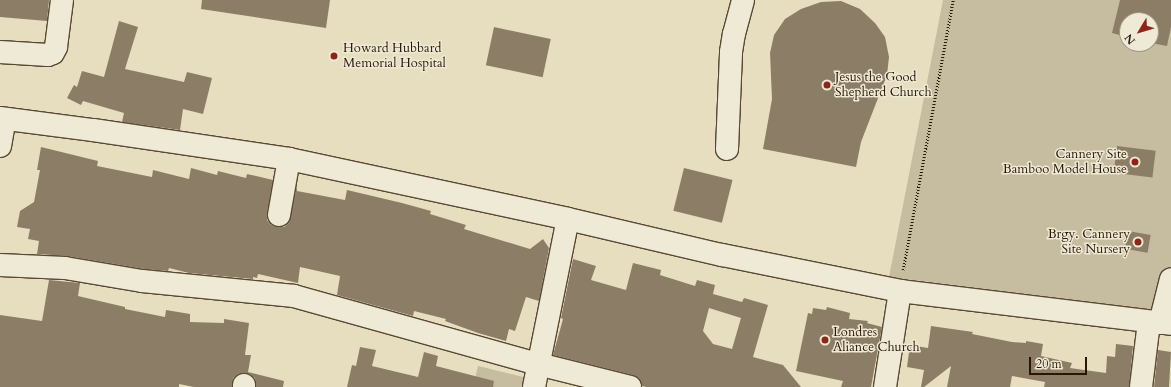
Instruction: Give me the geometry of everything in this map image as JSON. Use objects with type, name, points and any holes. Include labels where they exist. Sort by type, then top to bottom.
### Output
[{"type":"street","points":[[0,52],[48,55],[53,53],[56,47],[62,0]]},
{"type":"street","points":[[727,150],[731,52],[743,0]]},
{"type":"street","points":[[0,146],[2,118],[289,159],[568,219],[722,255],[900,291],[1160,323]]},
{"type":"street","points":[[279,215],[289,159]]},
{"type":"street","points":[[534,387],[568,219]]},
{"type":"street","points":[[0,265],[65,268],[142,281],[294,296],[538,364],[630,387]]},
{"type":"street","points":[[1141,387],[1160,323],[1171,278]]},
{"type":"street","points":[[884,387],[900,291]]},
{"type":"path","points":[[900,291],[953,0]]},
{"type":"shaded area","points":[[943,0],[1171,0],[1171,312],[889,277]]},
{"type":"shaded area","points":[[478,366],[535,380],[533,387],[473,387]]},
{"type":"building","points":[[0,0],[49,0],[47,21],[0,17]]},
{"type":"building","points":[[202,0],[330,0],[326,28],[201,9]]},
{"type":"building","points":[[1120,0],[1171,0],[1171,27],[1167,46],[1159,44],[1159,12],[1119,12],[1119,35],[1112,33]]},
{"type":"building","name":"Jesus the Good Shepherd Church","points":[[841,1],[860,9],[875,23],[885,37],[889,57],[887,75],[861,142],[856,167],[763,149],[772,99],[770,53],[774,35],[785,19],[801,9],[821,2]]},
{"type":"building","points":[[119,21],[138,27],[125,69],[184,82],[187,72],[212,78],[203,114],[183,109],[180,130],[122,122],[124,113],[83,101],[81,105],[67,98],[74,85],[77,87],[82,71],[104,77]]},
{"type":"building","points":[[494,27],[551,39],[543,77],[486,65]]},
{"type":"building","name":"Cannery Site Bamboo Model House","points":[[1117,146],[1156,151],[1152,178],[1114,173]]},
{"type":"building","points":[[41,147],[98,161],[97,166],[152,177],[153,170],[189,179],[191,168],[217,175],[218,171],[246,178],[247,174],[273,180],[267,220],[271,225],[276,227],[284,227],[289,223],[297,185],[297,191],[345,200],[347,190],[402,203],[431,211],[430,214],[466,225],[464,229],[530,249],[543,239],[549,248],[539,301],[526,297],[515,331],[509,329],[506,341],[445,321],[446,319],[414,311],[413,316],[337,295],[340,276],[300,267],[298,283],[258,274],[257,278],[253,277],[253,279],[189,273],[169,268],[168,271],[144,269],[67,256],[37,254],[39,241],[28,239],[30,229],[17,227],[20,211],[34,202],[40,170],[37,170]]},
{"type":"building","points":[[684,168],[733,180],[722,223],[673,211]]},
{"type":"building","name":"Brgy. Cannery Site Nursery","points":[[1128,231],[1151,235],[1148,253],[1125,249]]},
{"type":"building","points":[[573,259],[596,266],[591,280],[626,290],[633,263],[661,270],[660,275],[695,286],[697,280],[715,285],[713,294],[742,302],[744,298],[768,305],[753,357],[783,365],[801,387],[642,386],[639,378],[633,375],[553,355],[563,319],[561,318]],"holes":[[[709,308],[741,318],[732,349],[713,344],[703,331]]]},
{"type":"building","points":[[49,280],[80,283],[78,296],[125,307],[125,309],[165,317],[166,310],[190,314],[190,322],[224,323],[224,319],[249,323],[245,355],[251,355],[248,372],[284,381],[283,387],[256,387],[255,378],[250,374],[244,373],[238,374],[233,378],[232,387],[194,387],[179,384],[179,387],[0,387],[0,315],[42,321]]},
{"type":"building","points":[[827,307],[850,313],[849,319],[868,321],[867,323],[882,327],[871,387],[841,387],[843,381],[796,371],[808,313],[812,314],[813,308],[826,310]]},
{"type":"building","points":[[931,326],[973,332],[972,334],[1012,342],[1026,343],[1026,341],[1043,344],[1041,356],[1072,363],[1070,368],[1106,373],[1107,356],[1115,357],[1116,344],[1133,346],[1129,387],[1044,387],[1045,382],[1012,376],[1010,387],[947,387],[951,366],[924,387],[921,387],[924,370],[907,367],[910,345],[928,348]]},
{"type":"building","points":[[360,347],[376,350],[372,366],[418,377],[424,352],[438,356],[436,366],[494,381],[493,387],[347,387],[352,365],[356,366]]},
{"type":"building","points":[[1158,350],[1171,352],[1169,387],[1154,387]]},
{"type":"place","name":"Howard Hubbard Memorial Hospital","points":[[334,56]]},
{"type":"place","name":"Jesus the Good Shepherd Church","points":[[827,85]]},
{"type":"place","name":"Cannery Site Bamboo Model House","points":[[1135,162]]},
{"type":"place","name":"Brgy. Cannery Site Nursery","points":[[1138,242]]},
{"type":"place","name":"Londres Aliance Church","points":[[825,340]]}]
